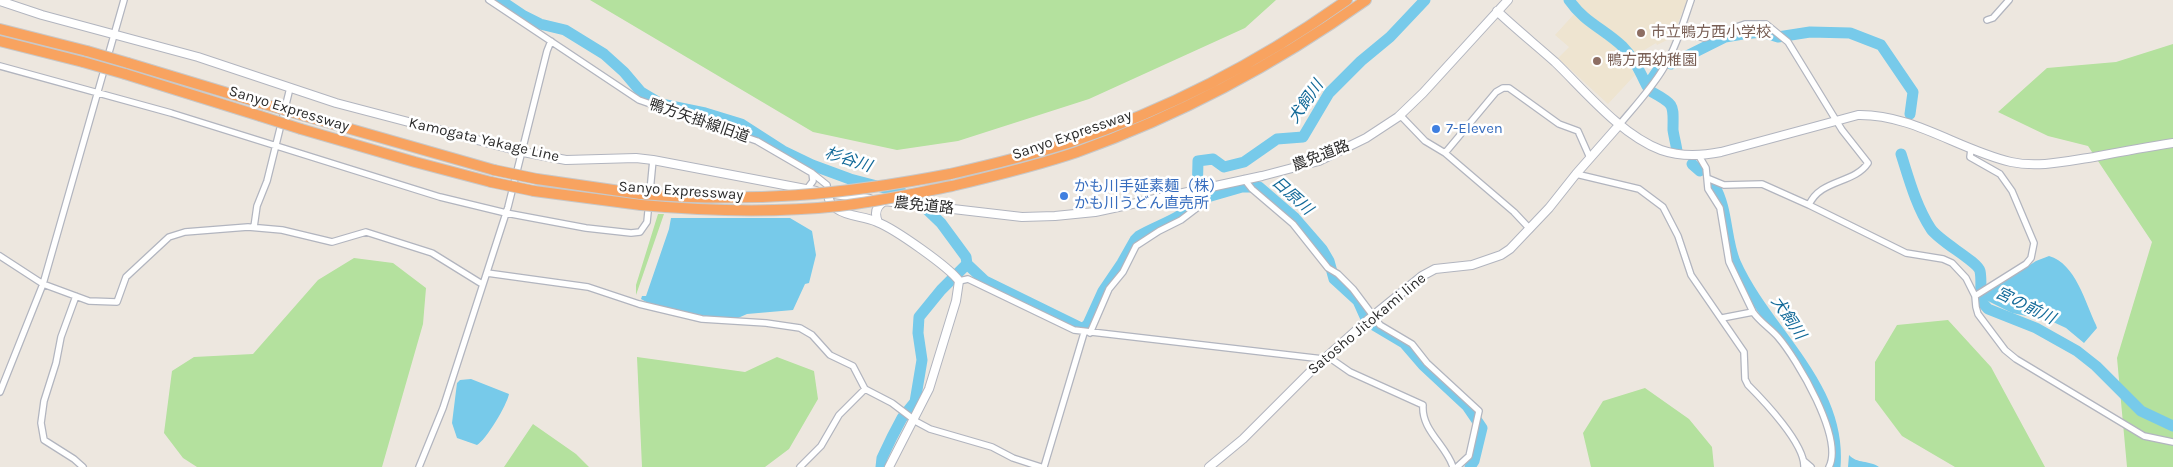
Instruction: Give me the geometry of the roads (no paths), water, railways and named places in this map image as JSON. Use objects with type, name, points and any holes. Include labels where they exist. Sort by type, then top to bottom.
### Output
[{"type":"highway","name":"Sanyo Expressway","points":[[0,29],[87,51],[494,170],[537,179],[641,194],[689,198],[790,197],[874,188],[950,174],[1011,160],[1071,142],[1135,118],[1196,90],[1261,56],[1346,0]]},
{"type":"highway","name":"Sanyo Expressway","points":[[0,41],[125,74],[301,129],[491,182],[534,191],[641,205],[688,210],[745,210],[828,207],[879,201],[1015,171],[1076,152],[1139,128],[1202,100],[1267,65],[1366,0]]},
{"type":"main road","name":"農免道路","points":[[828,193],[1022,217],[1095,212],[1246,181],[1319,160],[1366,138],[1400,115],[1423,93],[1508,0]]},
{"type":"main road","name":"Kamogata Yakage Line","points":[[0,1],[42,15],[226,66],[358,110],[522,152],[566,160],[636,158],[653,160],[828,193]]},
{"type":"main road","points":[[1497,11],[1549,56],[1620,124],[1638,138],[1663,151],[1699,156],[1721,152],[1858,115],[1884,116],[1971,149],[2013,162],[2044,164],[2173,143]]},
{"type":"main road","name":"Satosho Jitokami line","points":[[1209,467],[1243,439],[1278,402],[1325,358],[1422,276],[1434,269],[1472,265],[1501,255],[1518,243],[1620,124]]},
{"type":"main road","points":[[828,193],[829,200],[835,209],[878,222],[900,235],[956,278],[956,301],[934,374],[889,467]]},
{"type":"main road","points":[[878,222],[876,212],[885,201]]},
{"type":"street","points":[[0,392],[43,284],[124,0]]},
{"type":"street","name":"鴨方矢掛線旧道","points":[[489,0],[639,100],[757,141],[812,172],[827,185],[828,193]]},
{"type":"street","points":[[1620,124],[1649,90],[1664,67],[1681,30],[1691,0]]},
{"type":"street","points":[[1986,20],[1993,18],[2009,0]]},
{"type":"street","points":[[1681,30],[1693,36],[1704,38],[1745,24],[1766,24],[1788,42],[1836,120],[1868,163],[1862,172],[1830,185],[1817,193],[1809,205]]},
{"type":"street","points":[[419,467],[443,408],[506,213],[547,51],[552,41]]},
{"type":"street","points":[[0,66],[171,113],[440,197],[506,213],[586,228],[631,233],[640,232],[647,222],[653,160]]},
{"type":"street","points":[[254,227],[259,198],[267,181],[290,88]]},
{"type":"street","points":[[1445,154],[1496,92],[1503,88],[1509,88],[1559,124],[1578,131],[1590,158]]},
{"type":"street","points":[[1400,115],[1425,141],[1445,154],[1514,212],[1530,229]]},
{"type":"street","points":[[1971,149],[1970,157],[2000,174],[2012,191],[2034,243],[2031,258],[2026,264],[1976,296]]},
{"type":"street","points":[[1699,156],[1706,168],[1708,189],[1720,208],[1729,262],[1753,312],[1778,337],[1819,403],[1831,445],[1832,462],[1829,467]]},
{"type":"street","points":[[807,189],[813,181],[812,172]]},
{"type":"street","points":[[1576,174],[1639,189],[1662,207],[1678,236],[1691,275],[1744,352],[1748,385],[1778,417],[1804,464],[1811,467]]},
{"type":"street","points":[[1707,178],[1724,185],[1762,184],[1906,253],[1943,259],[1952,263],[1966,278],[1976,296],[1978,314],[2006,350],[2016,359],[2144,436],[2173,442]]},
{"type":"street","points":[[1246,181],[1293,224],[1328,268],[1353,289],[1369,319],[1412,344],[1427,363],[1479,411],[1470,456],[1457,467]]},
{"type":"street","points":[[487,273],[588,287],[639,304],[702,319],[766,323],[800,328],[812,335],[830,355],[853,366],[865,389],[892,403],[912,419],[930,429],[992,447],[1013,458],[1043,467],[1087,333],[1109,289],[1123,272],[1136,246],[1159,230],[1181,220],[1198,207],[1201,201],[1200,190]]},
{"type":"street","points":[[0,256],[43,284],[89,301],[117,302],[126,277],[169,237],[185,232],[254,227],[282,230],[332,242],[366,232],[432,253],[482,284]]},
{"type":"street","points":[[956,278],[968,279],[1074,330],[1087,333],[1325,358],[1350,372],[1422,405],[1422,412],[1427,425],[1449,456],[1453,467]]},
{"type":"street","points":[[76,296],[61,337],[56,363],[46,390],[41,423],[44,440],[74,459],[82,467]]},
{"type":"street","points":[[1722,318],[1753,312]]},
{"type":"street","points":[[800,467],[822,446],[839,415],[865,389]]},
{"type":"water","points":[[671,218],[790,218],[812,231],[816,255],[809,283],[805,284],[793,310],[747,314],[738,318],[718,318],[648,303],[641,299],[642,296],[646,296]]},
{"type":"water","points":[[2049,256],[2058,260],[2073,275],[2096,325],[2097,328],[2084,343],[2066,328],[2051,321],[2012,313],[1984,299],[1985,294],[2036,261]]},
{"type":"water","points":[[1789,317],[1799,317],[1795,337],[1793,338]]},
{"type":"water","points":[[471,379],[509,394],[496,422],[477,445],[457,438],[452,423],[457,383],[460,380]]},
{"type":"water","points":[[1849,455],[1856,460],[1879,467],[1848,467]]},
{"type":"waterway","name":"杉谷川","points":[[500,0],[540,24],[565,30],[604,54],[624,72],[641,92],[661,104],[705,113],[741,124],[783,151],[812,165],[850,179],[900,192],[917,200],[941,223],[966,257],[967,264]]},
{"type":"waterway","name":"犬飼川","points":[[1197,200],[1198,161],[1213,159],[1224,167],[1244,162],[1277,139],[1303,137],[1329,93],[1361,61],[1390,37],[1425,0]]},
{"type":"waterway","name":"犬飼川","points":[[1569,0],[1581,14],[1622,46],[1630,55],[1647,86],[1662,64]]},
{"type":"waterway","name":"宮の前川","points":[[1671,64],[1725,37],[1762,32],[1778,37],[1810,32],[1850,33],[1881,45],[1913,92],[1910,114]]},
{"type":"waterway","name":"犬飼川","points":[[1652,92],[1672,106],[1673,130],[1677,151]]},
{"type":"waterway","name":"宮の前川","points":[[1901,154],[1917,202],[1931,229],[1942,240],[1972,262],[1980,271],[1981,301],[1988,309],[2036,328],[2077,351],[2096,366],[2141,411],[2173,426]]},
{"type":"waterway","name":"犬飼川","points":[[1692,164],[1700,171]]},
{"type":"waterway","name":"犬飼川","points":[[1714,185],[1722,204],[1729,243],[1735,262],[1748,288],[1799,360],[1815,385],[1827,410],[1834,438],[1835,467]]},
{"type":"waterway","name":"日原川","points":[[967,264],[985,281],[1083,329],[1088,324],[1103,291],[1139,236],[1185,212],[1197,200],[1242,187],[1259,187],[1295,218],[1322,249],[1329,261],[1334,279],[1358,301],[1367,321],[1404,343],[1423,365],[1467,406],[1482,428],[1474,461],[1470,467]]},
{"type":"waterway","name":"杉谷川","points":[[881,467],[882,458],[892,437],[902,418],[915,402],[922,360],[918,333],[919,317],[941,290],[967,264]]},
{"type":"place","name":"市立鴨方西小学校","points":[[1641,33]]},
{"type":"place","name":"鴨方西幼稚園","points":[[1597,61]]},
{"type":"place","name":"7-Eleven","points":[[1436,129]]},
{"type":"place","name":"かも川手延素麺（株） かも川うどん直売所","points":[[1064,196]]}]
